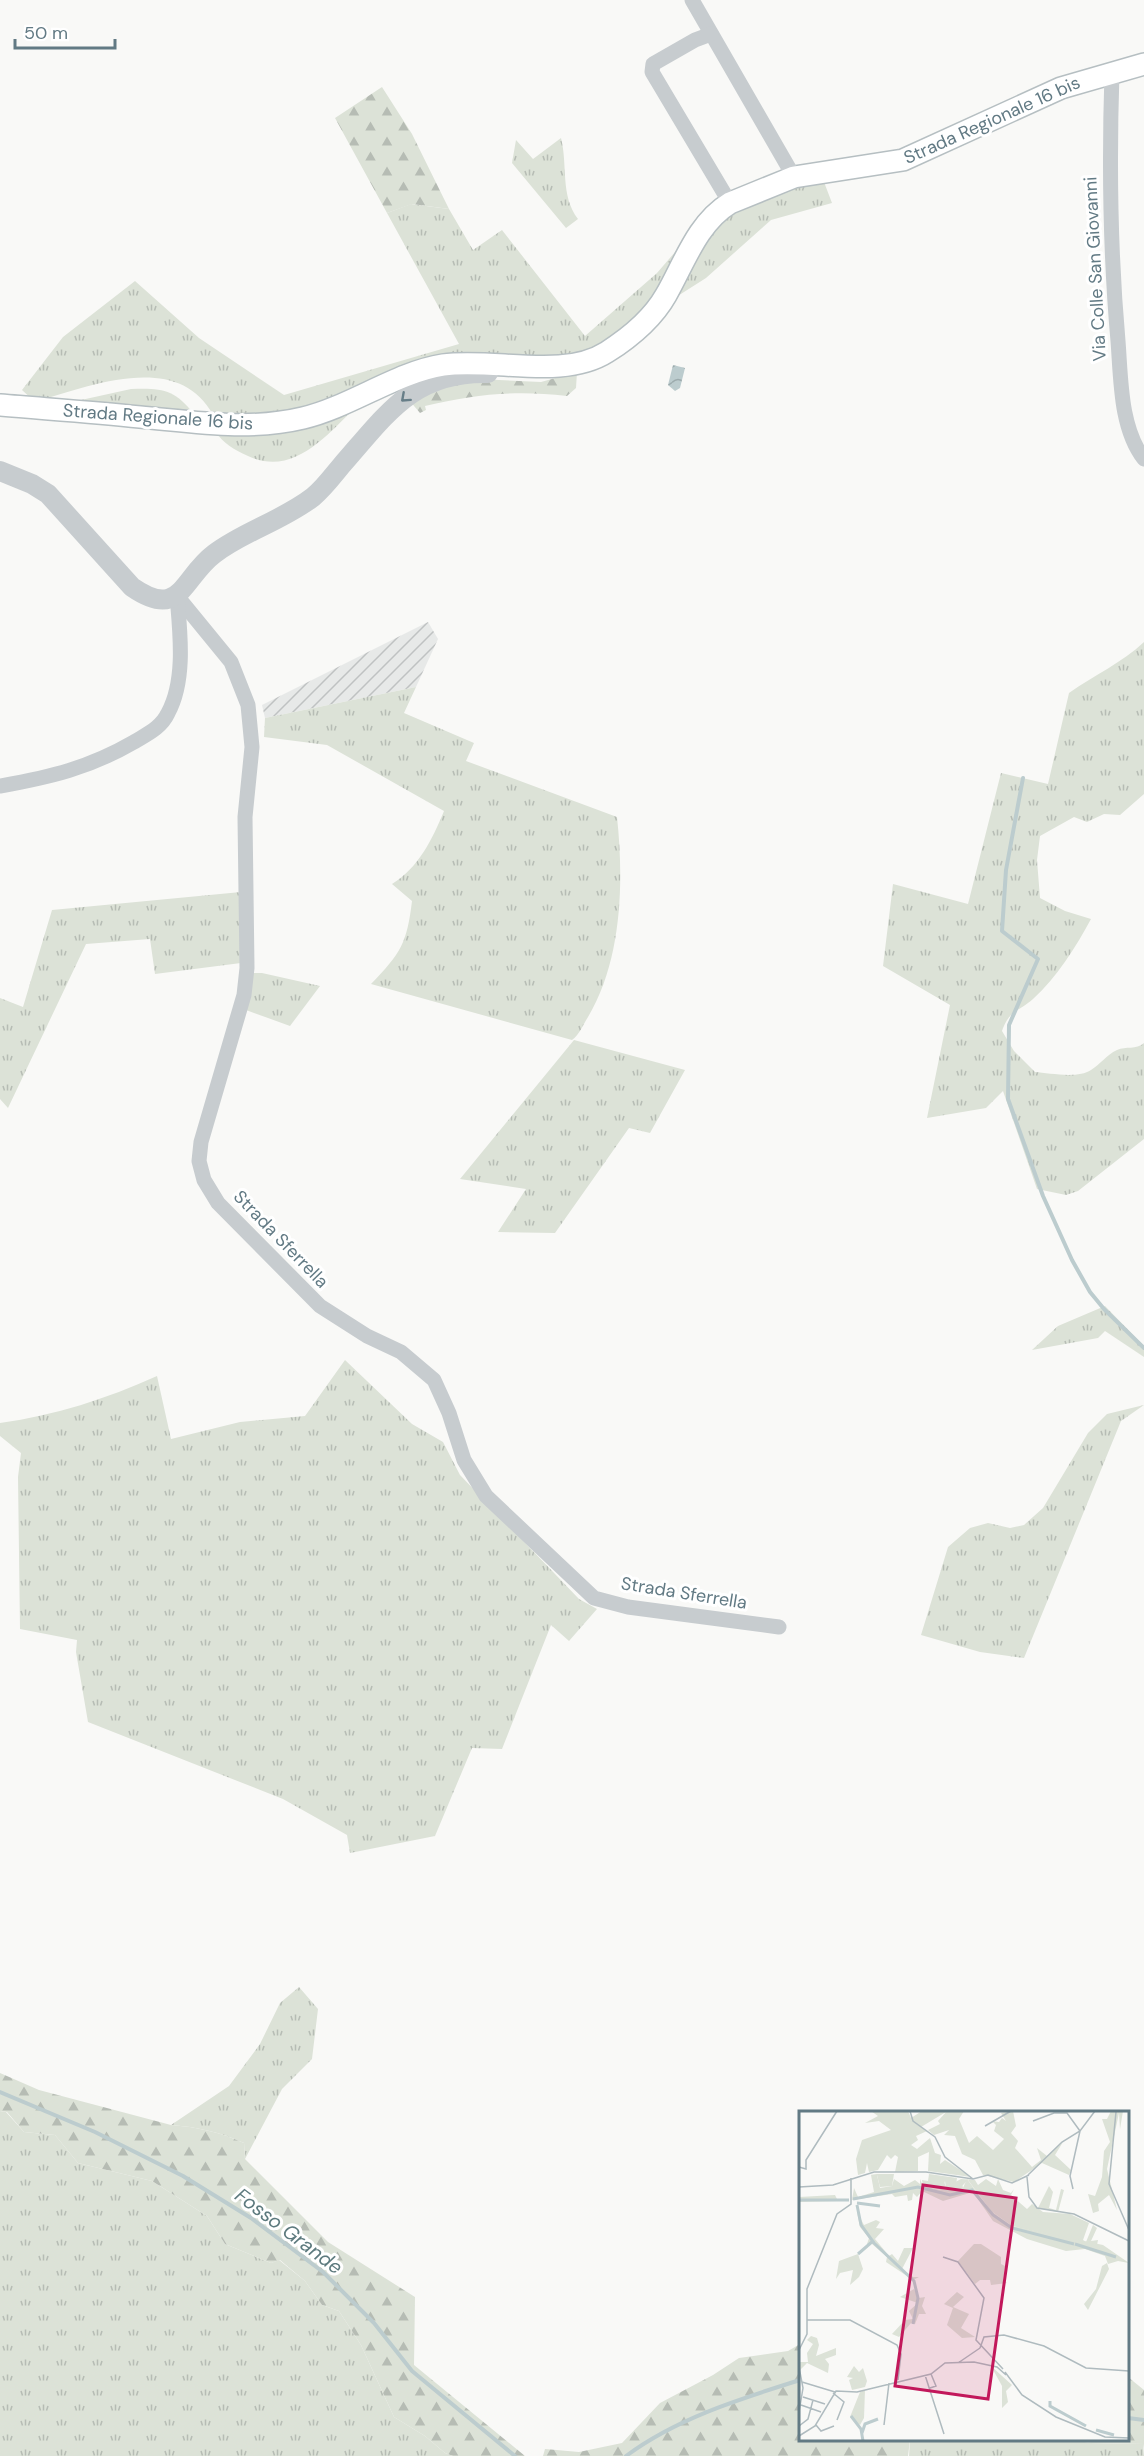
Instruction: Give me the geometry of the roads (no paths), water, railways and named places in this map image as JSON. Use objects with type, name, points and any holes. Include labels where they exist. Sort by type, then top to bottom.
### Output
[{"type":"main road","name":"Strada Regionale 16 bis","points":[[16,408],[251,426],[305,418],[439,366],[475,362],[561,367],[598,357],[640,326],[665,296],[693,243],[721,209],[730,203],[794,177],[903,160],[1061,88],[1144,64]]},
{"type":"street","points":[[692,0],[794,177]]},
{"type":"street","points":[[711,34],[695,40],[653,64],[652,72],[730,203]]},
{"type":"street","name":"Via Colle San Giovanni","points":[[1112,72],[1109,171],[1112,272],[1123,397],[1128,426],[1138,452],[1144,459]]},
{"type":"street","points":[[0,471],[32,484],[48,494],[132,587],[148,598],[163,601],[177,596],[211,556],[231,542],[288,515],[316,495],[410,393],[446,376],[476,373],[542,375],[561,367]]},
{"type":"street","points":[[0,786],[69,772],[105,759],[163,723],[170,711],[178,676],[181,636],[177,596]]},
{"type":"street","name":"Strada Sferrella","points":[[177,596],[213,638],[235,672],[248,705],[252,747],[245,817],[247,968],[238,1020],[201,1142],[199,1161],[204,1180],[218,1203],[320,1306],[367,1336],[401,1352],[434,1380],[449,1413],[464,1460],[486,1496],[594,1598],[628,1607],[779,1627]]},
{"type":"water","points":[[673,365],[685,368],[680,388],[675,391],[668,385]]},
{"type":"waterway","points":[[1023,778],[1006,870],[1002,931],[1038,959],[1009,1025],[1008,1099],[1043,1196],[1072,1260],[1090,1292],[1144,1348]]},
{"type":"waterway","name":"Fosso Grande","points":[[0,2092],[95,2132],[183,2176],[251,2218],[323,2272],[374,2323],[412,2371],[515,2456]]},
{"type":"waterway","name":"Fosso Grande","points":[[626,2456],[688,2420],[732,2402],[799,2380]]},
{"type":"waterway","name":"Fosso Grande","points":[[1129,2418],[1144,2420]]}]
